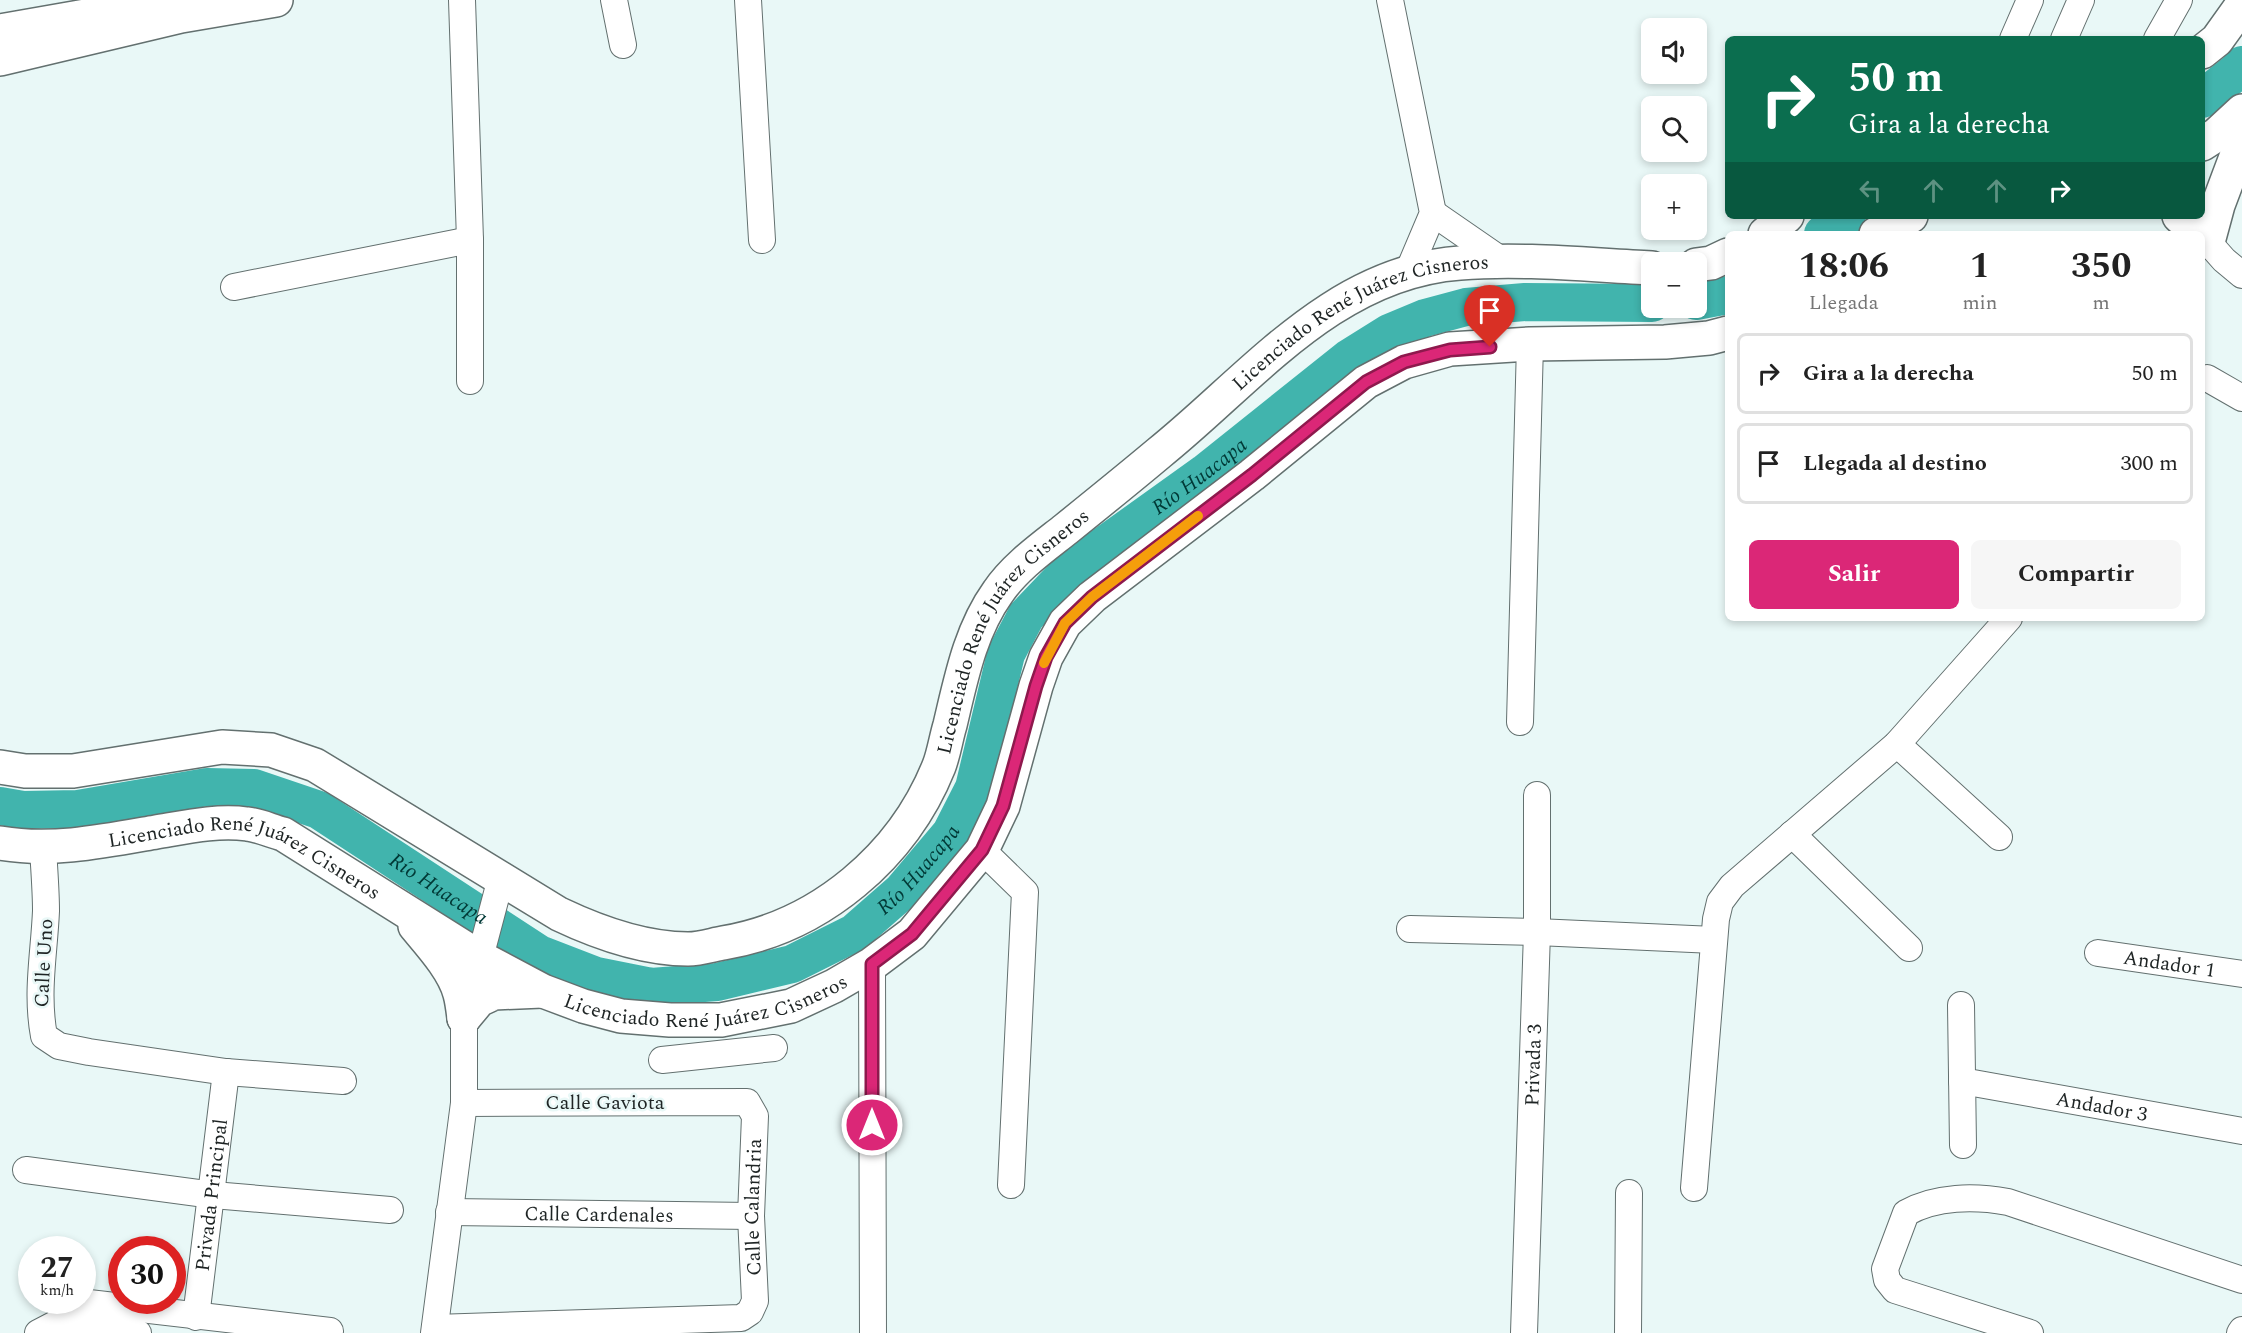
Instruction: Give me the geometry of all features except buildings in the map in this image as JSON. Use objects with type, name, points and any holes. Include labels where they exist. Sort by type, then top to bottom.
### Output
[{"type":"main road","points":[[0,9],[53,0]]},
{"type":"main road","points":[[0,31],[177,0]]},
{"type":"main road","points":[[0,59],[181,16],[276,0]]},
{"type":"main road","points":[[2205,50],[2217,40],[2242,5]]},
{"type":"main road","points":[[2205,142],[2242,111]]},
{"type":"main road","points":[[2205,231],[2218,205],[2242,141]]},
{"type":"main road","points":[[1769,231],[1783,219]]},
{"type":"main road","points":[[1882,231],[1905,219]]},
{"type":"main road","points":[[2182,219],[2195,231]]},
{"type":"main road","points":[[1707,263],[1725,256]]},
{"type":"main road","name":"Licenciado René Juárez Cisneros","points":[[0,767],[25,771],[73,771],[222,747],[271,750],[315,765],[501,883],[593,930],[641,944],[690,949],[745,940],[801,919],[852,885],[891,846],[917,812],[940,764],[965,665],[978,627],[999,591],[1028,560],[1175,440],[1296,332],[1364,288],[1408,272],[1458,262],[1641,268]]},
{"type":"main road","name":"Licenciado René Juárez Cisneros","points":[[0,843],[43,847],[79,844],[223,822],[249,824],[283,834],[402,910],[482,951],[543,991],[583,1006],[621,1016],[670,1020],[721,1020],[791,1006],[834,986],[872,964],[912,934],[982,850],[1003,806],[1046,657],[1065,623],[1092,597],[1252,475],[1366,382],[1404,362],[1450,350],[1530,344],[1665,342],[1709,338],[1725,334]]},
{"type":"main road","points":[[402,910],[455,981],[460,992],[464,1018]]},
{"type":"main road","points":[[464,1018],[479,1000],[494,993],[543,991]]},
{"type":"street","points":[[462,0],[470,240],[470,381]]},
{"type":"street","points":[[614,0],[623,45]]},
{"type":"street","points":[[748,0],[762,240]]},
{"type":"street","points":[[1390,0],[1433,213],[1408,272]]},
{"type":"street","points":[[2014,36],[2030,0]]},
{"type":"street","points":[[2065,36],[2081,0]]},
{"type":"street","points":[[2159,36],[2179,0]]},
{"type":"street","points":[[1433,213],[1504,262]]},
{"type":"street","points":[[234,287],[470,240]]},
{"type":"street","points":[[2205,240],[2223,260],[2242,275]]},
{"type":"street","points":[[1520,722],[1530,344]]},
{"type":"street","points":[[2207,378],[2242,398]]},
{"type":"street","points":[[1694,1188],[1714,940],[1720,902],[1732,886],[1897,744],[2006,621]]},
{"type":"street","points":[[1897,744],[2000,837]]},
{"type":"street","name":"Privada 3","points":[[1524,1333],[1537,932],[1537,795]]},
{"type":"street","points":[[1792,834],[1909,948]]},
{"type":"street","name":"Calle Uno","points":[[43,847],[46,910],[39,985],[44,1036],[59,1046],[79,1050],[226,1072]]},
{"type":"street","points":[[982,850],[1025,892],[1011,1185]]},
{"type":"street","points":[[501,883],[464,1018],[464,1103],[435,1330],[697,1326]]},
{"type":"street","points":[[1410,929],[1714,940]]},
{"type":"street","name":"Andador 1","points":[[2098,953],[2242,974]]},
{"type":"street","points":[[872,964],[873,1333]]},
{"type":"street","points":[[1961,1005],[1963,1145]]},
{"type":"street","points":[[721,1020],[725,1053]]},
{"type":"street","points":[[662,1060],[774,1048]]},
{"type":"street","points":[[226,1072],[343,1081]]},
{"type":"street","name":"Privada Principal","points":[[196,1317],[213,1195],[226,1072]]},
{"type":"street","name":"Andador 3","points":[[1962,1081],[2242,1131]]},
{"type":"street","name":"Calle Gaviota","points":[[464,1103],[747,1102]]},
{"type":"street","name":"Calle Calandria","points":[[697,1326],[741,1318],[750,1312],[755,1301],[751,1215],[755,1116],[747,1102]]},
{"type":"street","points":[[26,1170],[213,1195],[390,1210]]},
{"type":"street","points":[[1628,1333],[1629,1193]]},
{"type":"street","points":[[2030,1333],[1895,1290],[1887,1280],[1885,1269],[1906,1213],[1919,1206],[1936,1202],[1982,1197],[2008,1202],[2242,1280]]},
{"type":"street","name":"Calle Cardenales","points":[[449,1212],[751,1215]]},
{"type":"street","points":[[96,1304],[330,1331]]},
{"type":"street","points":[[38,1333],[61,1321],[138,1333]]},
{"type":"waterway","name":"Río Huacapa","points":[[2205,97],[2242,65]]},
{"type":"waterway","name":"Río Huacapa","points":[[1827,231],[1843,219]]},
{"type":"waterway","name":"Río Huacapa","points":[[1707,299],[1725,296]]},
{"type":"waterway","name":"Río Huacapa","points":[[0,806],[23,810],[78,809],[207,787],[254,788],[319,810],[539,954],[596,976],[651,987],[717,982],[792,964],[854,933],[902,891],[951,833],[974,788],[1006,654],[1026,616],[1071,569],[1205,473],[1349,358],[1389,333],[1425,318],[1466,307],[1525,302],[1641,303]]},
{"type":"slow traffic","points":[[1044,663],[1065,623],[1092,597],[1198,516]]},
{"type":"route","points":[[872,1125],[872,964],[912,934],[982,850],[1003,806],[1046,657],[1065,623],[1092,597],[1252,475],[1366,382],[1404,362],[1450,350],[1490,347]]}]
